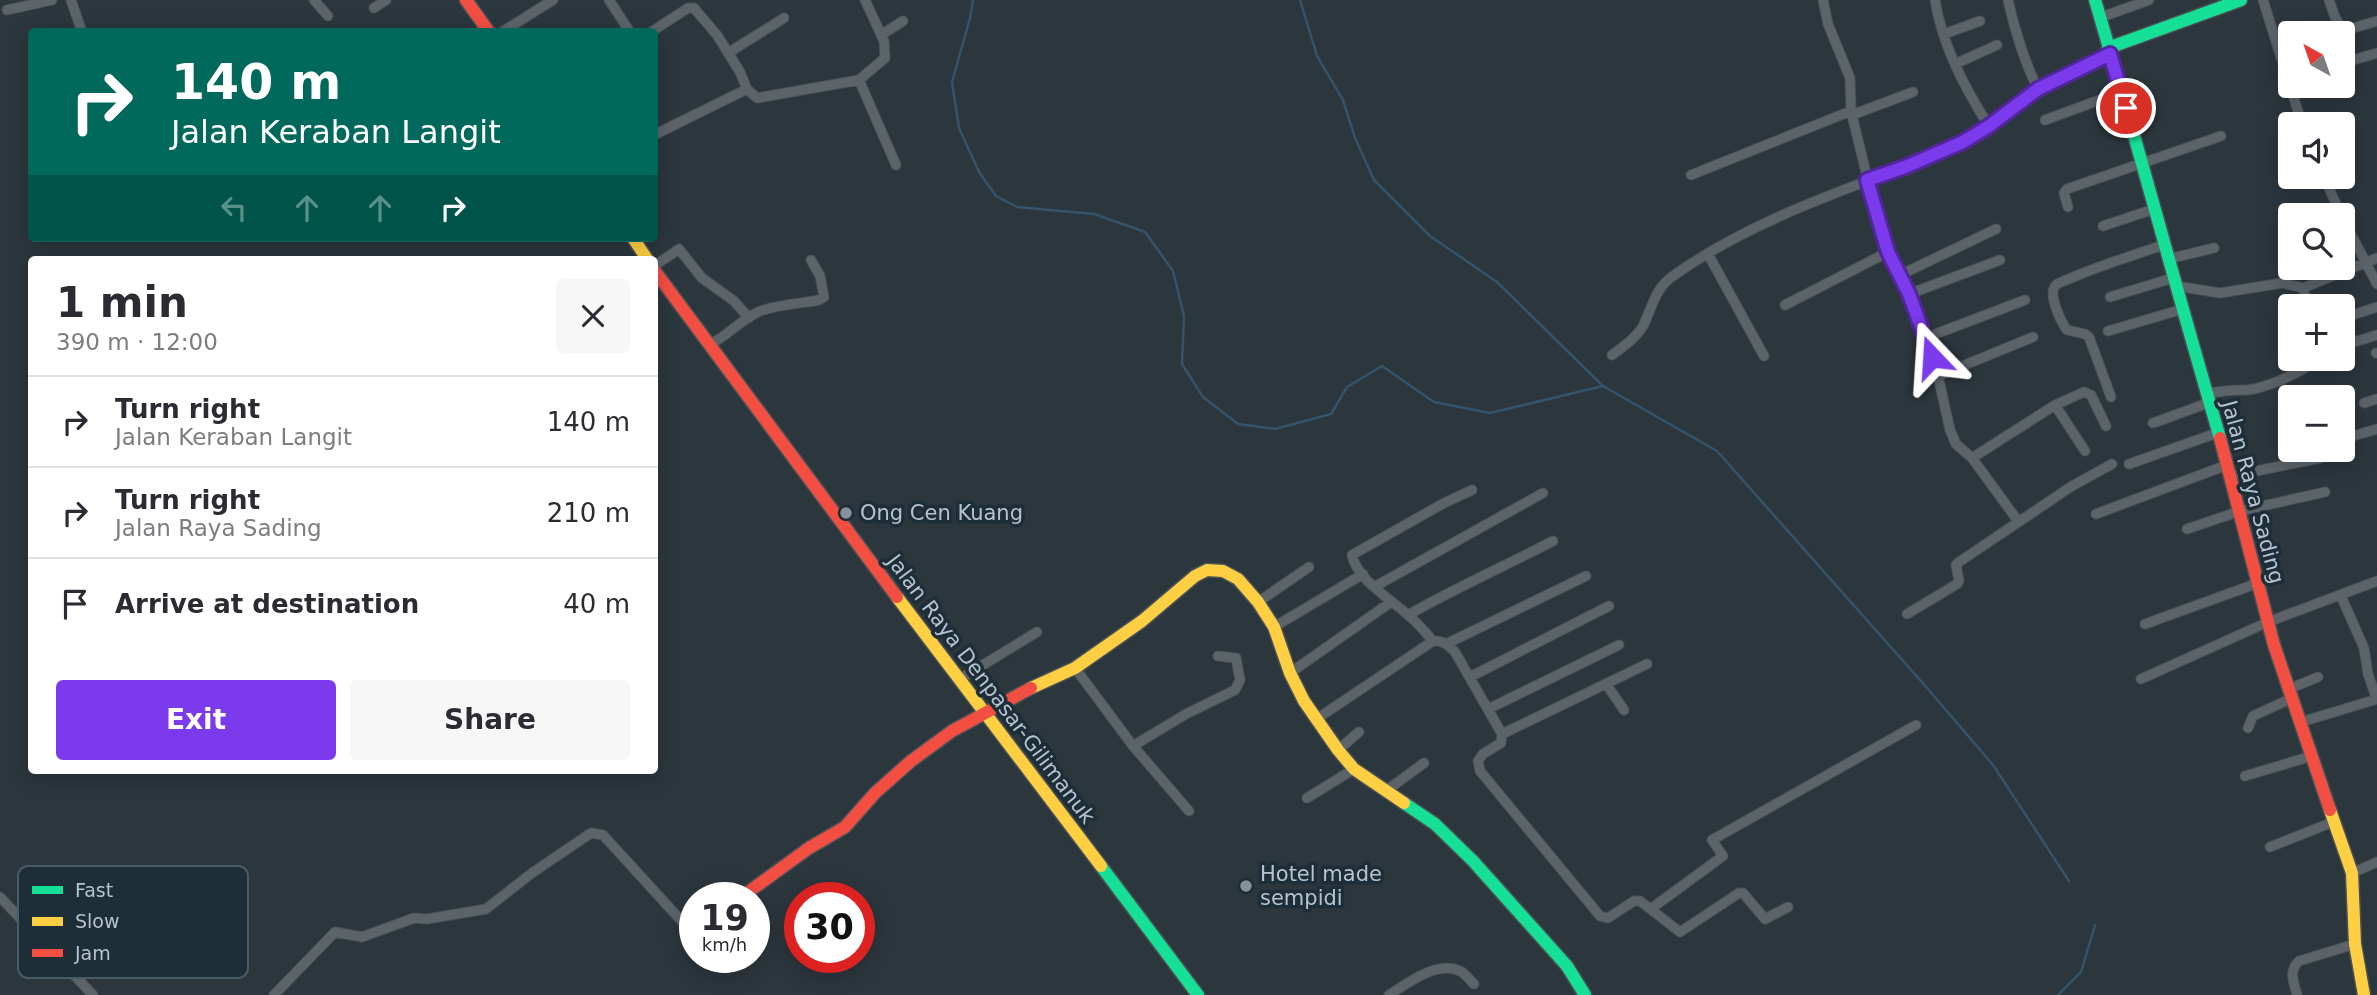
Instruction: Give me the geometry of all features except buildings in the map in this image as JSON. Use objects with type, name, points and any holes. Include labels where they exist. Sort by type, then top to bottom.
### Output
[{"type":"main road","points":[[466,0],[486,28]]},
{"type":"main road","name":"Jalan Raya Sading","points":[[2095,0],[2229,471],[2268,622],[2352,873],[2355,944],[2364,995]]},
{"type":"main road","points":[[2109,51],[2241,0]]},
{"type":"main road","name":"Jalan Raya Denpasar-Gilimanuk","points":[[658,273],[780,442],[1198,995]]},
{"type":"main road","points":[[762,882],[809,848],[845,827],[875,793],[911,761],[952,731],[1023,692],[1075,668],[1142,621],[1195,576],[1207,570],[1231,574],[1258,602],[1273,627],[1290,673],[1315,720],[1354,769],[1434,824],[1474,861],[1567,966],[1586,995]]},
{"type":"street","points":[[6,10],[52,0]]},
{"type":"street","points":[[71,0],[81,28]]},
{"type":"street","points":[[314,0],[328,16]]},
{"type":"street","points":[[374,8],[386,0]]},
{"type":"street","points":[[508,28],[553,0]]},
{"type":"street","points":[[609,0],[627,28]]},
{"type":"street","points":[[657,28],[692,6],[717,35],[740,72],[747,89],[757,98],[859,80],[885,58],[881,35],[865,0]]},
{"type":"street","points":[[1823,0],[1828,24],[1850,78],[1852,113],[1867,180],[1888,252],[1909,294],[1925,338],[1938,376],[1950,430],[1956,444],[1972,458],[2018,521]]},
{"type":"street","points":[[1936,0],[1938,16],[1955,64],[1988,127]]},
{"type":"street","points":[[2008,0],[2017,35],[2038,89]]},
{"type":"street","points":[[2099,19],[2149,0]]},
{"type":"street","points":[[2263,0],[2278,46]]},
{"type":"street","points":[[2329,0],[2343,31],[2377,21]]},
{"type":"street","points":[[728,53],[784,18]]},
{"type":"street","points":[[881,35],[903,21]]},
{"type":"street","points":[[1944,34],[1980,21]]},
{"type":"street","points":[[1955,64],[1997,45]]},
{"type":"street","points":[[1612,355],[1642,327],[1654,298],[1664,284],[1707,254],[1788,212],[1905,167],[1977,135],[2038,89],[2109,51]]},
{"type":"street","points":[[2356,59],[2377,53]]},
{"type":"street","points":[[859,80],[895,165]]},
{"type":"street","points":[[658,133],[747,89]]},
{"type":"street","points":[[1691,175],[1913,92]]},
{"type":"street","points":[[2045,120],[2122,92]]},
{"type":"street","points":[[2068,207],[2064,193],[2067,189],[2221,136]]},
{"type":"street","points":[[2103,226],[2154,209]]},
{"type":"street","points":[[1900,275],[1996,229]]},
{"type":"street","points":[[2355,241],[2377,284]]},
{"type":"street","points":[[2111,397],[2089,337],[2067,330],[2060,320],[2054,288],[2056,284],[2163,245]]},
{"type":"street","points":[[2168,260],[2214,248]]},
{"type":"street","points":[[658,265],[675,250],[682,250],[702,278],[734,301],[749,318]]},
{"type":"street","points":[[1785,304],[1888,252]]},
{"type":"street","points":[[1707,254],[1764,356]]},
{"type":"street","points":[[2110,297],[2175,282],[2220,293],[2282,283],[2303,289],[2377,258]]},
{"type":"street","points":[[711,344],[727,336],[749,318],[777,305],[799,304],[824,297],[820,276],[811,260]]},
{"type":"street","points":[[1909,294],[2000,260]]},
{"type":"street","points":[[2303,289],[2304,294]]},
{"type":"street","points":[[1925,338],[2025,300]]},
{"type":"street","points":[[2355,314],[2377,307]]},
{"type":"street","points":[[2108,331],[2183,309]]},
{"type":"street","points":[[2355,342],[2377,335]]},
{"type":"street","points":[[1938,376],[2033,337]]},
{"type":"street","points":[[2153,423],[2223,390],[2247,390],[2300,371]]},
{"type":"street","points":[[1972,458],[2055,405],[2087,391],[2106,426]]},
{"type":"street","points":[[2364,403],[2377,399]]},
{"type":"street","points":[[2055,405],[2085,451]]},
{"type":"street","points":[[2355,435],[2377,429]]},
{"type":"street","points":[[2129,464],[2217,433]]},
{"type":"street","points":[[2096,514],[2229,471],[2293,462]]},
{"type":"street","points":[[1907,614],[1957,584],[1959,581],[1956,565],[2018,521],[2112,464]]},
{"type":"street","points":[[1433,641],[1408,615],[1374,587],[1352,559],[1352,555],[1472,490]]},
{"type":"street","points":[[2187,529],[2240,511],[2325,492]]},
{"type":"street","points":[[1374,587],[1544,493]]},
{"type":"street","points":[[1408,615],[1553,541]]},
{"type":"street","points":[[1258,602],[1309,567]]},
{"type":"street","points":[[1273,627],[1363,574]]},
{"type":"street","points":[[1446,644],[1586,576]]},
{"type":"street","points":[[2141,679],[2268,622],[2377,581]]},
{"type":"street","points":[[2145,624],[2258,583]]},
{"type":"street","points":[[2301,722],[2376,699],[2364,648],[2341,596]]},
{"type":"street","points":[[1290,673],[1391,602]]},
{"type":"street","points":[[1470,677],[1609,606]]},
{"type":"street","points":[[960,679],[1037,632]]},
{"type":"street","points":[[1315,720],[1433,641],[1439,640],[1455,652],[1489,709],[1502,739]]},
{"type":"street","points":[[1489,709],[1619,645]]},
{"type":"street","points":[[1133,746],[1186,714],[1235,690],[1240,680],[1236,658],[1218,656]]},
{"type":"street","points":[[1647,664],[1502,739],[1478,761],[1480,771],[1600,916],[1608,918],[1634,901],[1640,901],[1680,932],[1739,893],[1742,893],[1765,919],[1788,907]]},
{"type":"street","points":[[1075,668],[1133,746],[1189,811]]},
{"type":"street","points":[[2248,728],[2253,716],[2318,677]]},
{"type":"street","points":[[1606,684],[1624,710]]},
{"type":"street","points":[[1652,908],[1723,856],[1712,840],[1916,725]]},
{"type":"street","points":[[1338,750],[1359,732]]},
{"type":"street","points":[[2245,776],[2312,756]]},
{"type":"street","points":[[1387,790],[1424,763]]},
{"type":"street","points":[[1307,798],[1354,769]]},
{"type":"street","points":[[2270,847],[2333,822]]},
{"type":"street","points":[[274,995],[335,932],[362,937],[414,918],[427,919],[486,909],[591,832],[603,835],[679,918]]},
{"type":"street","points":[[2352,873],[2377,862]]},
{"type":"street","points":[[0,897],[18,916]]},
{"type":"street","points":[[2297,995],[2291,971],[2293,966],[2299,961],[2355,944]]},
{"type":"street","points":[[1389,995],[1412,980],[1437,969],[1450,968],[1462,972],[1474,984]]},
{"type":"street","points":[[77,978],[93,995]]},
{"type":"waterway","points":[[973,0],[952,82],[959,128],[979,172],[996,196],[1017,207],[1094,214],[1145,232],[1173,271],[1184,316],[1182,364],[1203,397],[1238,424],[1275,429],[1331,414],[1347,387],[1382,366],[1434,402],[1490,413],[1603,386]]},
{"type":"waterway","points":[[1300,0],[1317,56],[1343,100],[1355,138],[1374,180],[1430,236],[1497,282],[1603,386],[1717,451],[1993,765],[2069,881]]},
{"type":"waterway","points":[[2058,995],[2081,972],[2095,925]]},
{"type":"traffic: fast","points":[[2095,0],[2220,438]]},
{"type":"traffic: fast","points":[[2108,48],[2241,0]]},
{"type":"traffic: fast","points":[[1404,803],[1435,824],[1473,861],[1567,966],[1585,995]]},
{"type":"traffic: fast","points":[[1101,866],[1198,995]]},
{"type":"traffic: slow","points":[[636,242],[645,256]]},
{"type":"traffic: slow","points":[[1031,688],[1075,668],[1142,621],[1195,576],[1207,570],[1223,571],[1238,579],[1258,602],[1274,627],[1290,673],[1304,701],[1338,750],[1354,769],[1404,803]]},
{"type":"traffic: slow","points":[[897,597],[1101,866]]},
{"type":"traffic: slow","points":[[2330,810],[2352,873],[2355,944],[2364,995]]},
{"type":"traffic: jam","points":[[466,0],[486,28]]},
{"type":"traffic: jam","points":[[658,275],[897,597]]},
{"type":"traffic: jam","points":[[2220,438],[2274,645],[2330,810]]},
{"type":"traffic: jam","points":[[762,882],[809,848],[845,827],[875,793],[911,761],[952,731],[1031,688]]},
{"type":"place","name":"Ong Cen Kuang","points":[[846,513]]},
{"type":"place","name":"Hotel made sempidi","points":[[1246,886]]},
{"type":"route","points":[[1932,357],[1909,294],[1888,252],[1867,180],[1905,167],[1977,135],[2038,89],[2110,54],[2126,108]]}]
